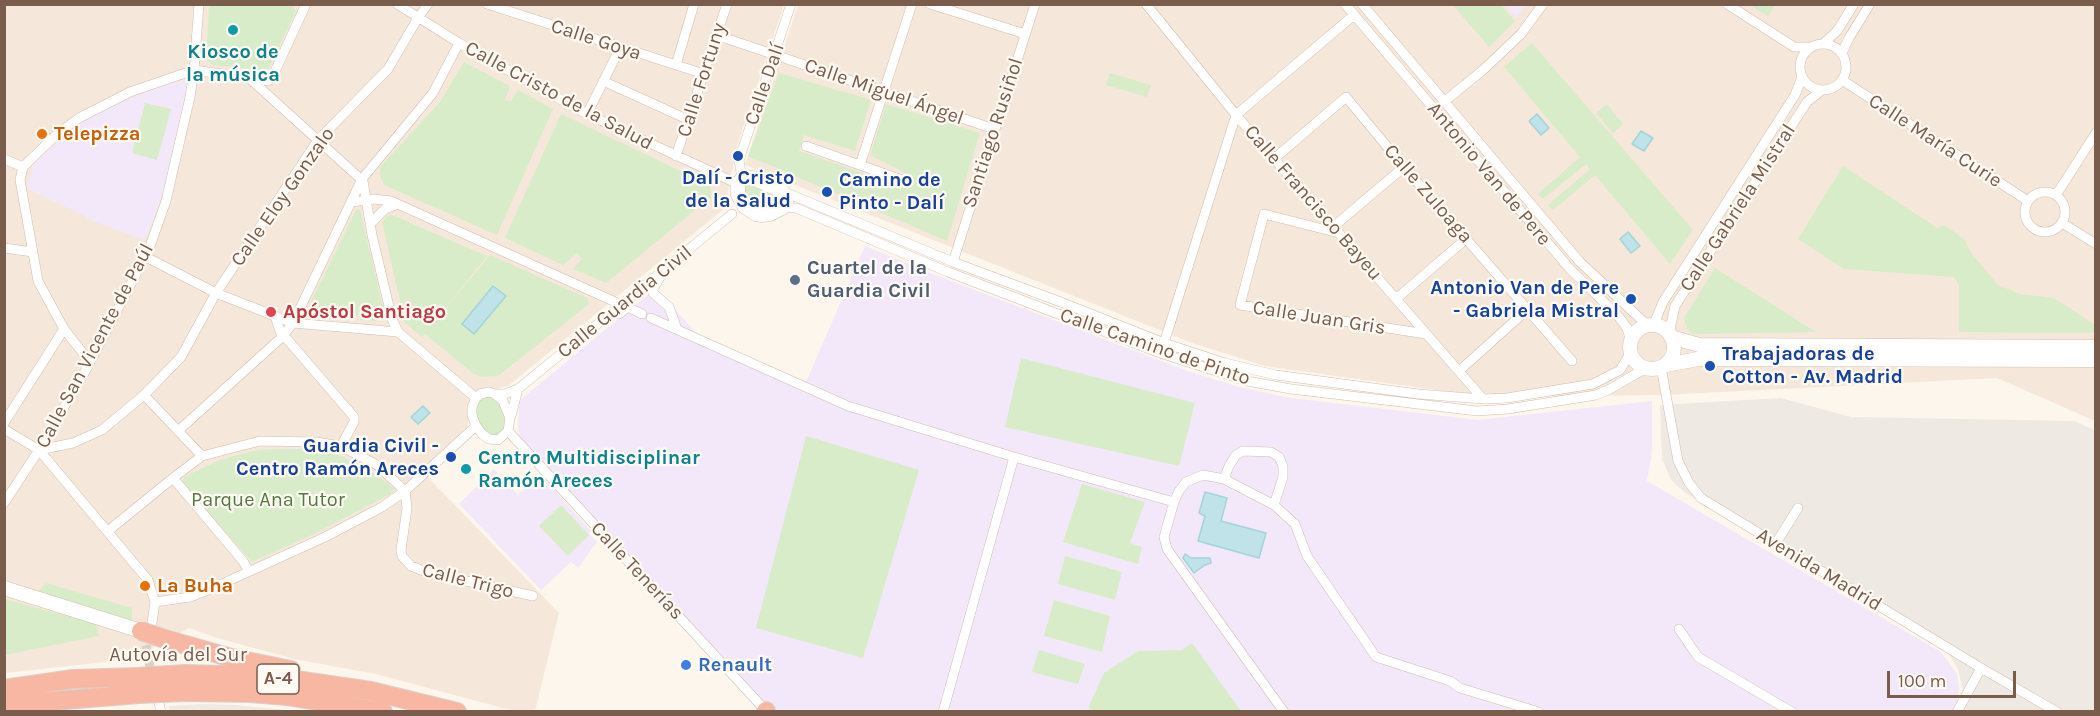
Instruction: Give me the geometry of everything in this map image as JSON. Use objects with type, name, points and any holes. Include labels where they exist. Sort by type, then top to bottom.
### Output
[{"type":"highway","points":[[146,627],[165,639],[232,658],[343,680],[371,691]]},
{"type":"highway","name":"Autovía del Sur","points":[[4,689],[73,679],[138,685],[185,683],[225,675],[296,680],[371,691],[457,711]]},
{"type":"highway","name":"Autovía del Sur","points":[[185,683],[383,711]]},
{"type":"highway","name":"Autovía del Sur","points":[[4,705],[120,695],[138,685]]},
{"type":"highway","points":[[35,711],[120,695]]},
{"type":"street","name":"Calle San Vicente de Paúl","points":[[4,503],[39,450],[90,362],[146,257],[166,201],[190,97],[199,4]]},
{"type":"street","points":[[90,362],[64,329],[39,281],[20,180],[23,167],[56,135],[78,118],[130,92],[194,70],[268,81],[272,78],[306,4]]},
{"type":"street","name":"Calle Cristo de la Salud","points":[[397,4],[459,43],[587,114],[736,184]]},
{"type":"street","name":"Calle Eloy Gonzalo","points":[[39,450],[89,437],[117,420],[181,357],[216,293],[318,140],[388,69],[428,4]]},
{"type":"street","name":"Calle Goya","points":[[487,4],[704,74]]},
{"type":"street","points":[[676,65],[694,4]]},
{"type":"street","name":"Calle Fortuny","points":[[676,156],[727,4]]},
{"type":"street","name":"Calle Dalí","points":[[736,184],[738,163],[791,4]]},
{"type":"street","points":[[860,165],[912,4]]},
{"type":"street","points":[[930,4],[1025,34]]},
{"type":"street","name":"Santiago Rusiñol","points":[[952,262],[1035,4]]},
{"type":"street","name":"Calle Francisco Bayeu","points":[[1146,4],[1236,115],[1484,399]]},
{"type":"street","name":"Antonio Van de Pere","points":[[1345,4],[1554,251],[1619,316],[1627,328],[1631,347]]},
{"type":"street","name":"Antonio Van de Pere","points":[[1362,4],[1579,261],[1650,326]]},
{"type":"street","points":[[1445,101],[1483,70],[1521,34],[1543,4]]},
{"type":"street","points":[[1727,4],[1794,47],[1809,47],[1824,43],[1837,31],[1854,4]]},
{"type":"street","points":[[1842,53],[1870,4]]},
{"type":"street","points":[[1164,343],[1236,115],[1354,15]]},
{"type":"street","name":"Calle Miguel Ángel","points":[[717,36],[994,129]]},
{"type":"street","points":[[178,431],[282,337],[293,323],[362,179],[433,93],[459,43]]},
{"type":"street","points":[[1794,47],[1800,61],[1802,78],[1809,86],[1822,90],[1832,88],[1842,80],[1846,66],[1842,53],[1832,45],[1824,43]]},
{"type":"street","points":[[1800,61],[1809,47]]},
{"type":"street","points":[[587,114],[620,48]]},
{"type":"street","points":[[249,78],[362,179],[390,314],[398,332],[476,398]]},
{"type":"street","name":"Calle Gabriela Mistral","points":[[1650,326],[1795,94],[1802,78]]},
{"type":"street","name":"Calle María Curie","points":[[1842,80],[2028,201]]},
{"type":"street","points":[[603,81],[689,120]]},
{"type":"street","name":"Calle Gabriela Mistral","points":[[1670,335],[1675,306],[1807,102],[1822,90]]},
{"type":"street","name":"Calle Zuloaga","points":[[1275,158],[1347,97],[1404,168],[1467,238],[1572,362]]},
{"type":"street","points":[[2056,195],[2096,134]]},
{"type":"street","points":[[806,146],[908,182]]},
{"type":"street","points":[[4,159],[23,167]]},
{"type":"street","points":[[1336,230],[1404,168]]},
{"type":"street","points":[[753,178],[782,191],[786,202],[782,208],[770,214],[732,214],[736,184],[753,178]]},
{"type":"street","points":[[736,184],[745,207],[756,214]]},
{"type":"street","name":"Calle Camino de Pinto","points":[[782,191],[952,262],[1164,343],[1225,363],[1276,375],[1418,394],[1484,399],[1507,398],[1593,384],[1620,369],[1631,347]]},
{"type":"street","points":[[2042,192],[2056,195],[2064,205],[2062,224],[2048,232],[2035,229],[2026,217],[2028,201],[2034,195],[2042,192]]},
{"type":"street","points":[[351,202],[366,199],[398,204],[622,305]]},
{"type":"street","points":[[370,224],[385,209],[398,204]]},
{"type":"street","name":"Calle Camino de Pinto","points":[[782,208],[796,208],[948,272],[1163,354],[1247,381],[1291,389],[1477,411],[1508,409],[1596,394],[1610,389],[1646,368]]},
{"type":"street","name":"Calle Guardia Civil","points":[[495,394],[506,394],[518,389],[732,214]]},
{"type":"street","name":"Calle Juan Gris","points":[[1336,230],[1264,214],[1240,305],[1426,334]]},
{"type":"street","points":[[2062,224],[2096,244]]},
{"type":"street","points":[[1396,299],[1467,238]]},
{"type":"street","points":[[4,248],[33,252]]},
{"type":"street","points":[[146,257],[216,293],[293,323],[398,332]]},
{"type":"street","points":[[666,268],[655,284],[653,292],[669,307],[677,329]]},
{"type":"street","points":[[549,363],[558,361],[573,351],[627,308],[848,406],[1014,457],[1174,502]]},
{"type":"street","points":[[1459,371],[1528,309]]},
{"type":"street","points":[[379,329],[388,321],[390,314]]},
{"type":"street","points":[[274,316],[282,337],[294,347],[354,417],[354,422],[341,446]]},
{"type":"street","points":[[1663,366],[1673,355],[1674,343],[1670,335],[1663,328],[1650,326],[1639,330],[1631,347],[1636,362],[1646,368],[1663,366],[1698,359],[2096,360]]},
{"type":"street","points":[[4,423],[64,329]]},
{"type":"street","points":[[1670,335],[1699,345],[2096,347]]},
{"type":"street","name":"Avenida Madrid","points":[[1663,366],[1678,461],[1689,483],[1701,498],[2057,711]]},
{"type":"street","points":[[510,418],[505,405],[495,394],[480,394],[472,407],[476,426],[485,437],[495,440],[502,438],[508,431],[510,418],[512,403],[518,389]]},
{"type":"street","points":[[144,395],[202,456]]},
{"type":"street","points":[[154,602],[190,597],[325,537],[382,507],[405,491],[476,426]]},
{"type":"street","points":[[4,429],[39,450],[148,580],[154,602],[146,627],[4,588]]},
{"type":"street","name":"Calle Tenerías","points":[[508,431],[766,711]]},
{"type":"street","points":[[108,531],[202,456],[260,441],[316,442],[341,446],[377,465],[405,491]]},
{"type":"street","points":[[1224,479],[1236,455],[1243,451],[1271,452],[1279,457],[1283,466],[1283,477],[1274,505]]},
{"type":"street","points":[[943,711],[1014,457]]},
{"type":"street","points":[[1284,711],[1167,549],[1164,537],[1179,491],[1186,482],[1203,475],[1224,479],[1274,505],[1295,524],[1307,556],[1376,657],[1450,681],[1460,688],[1539,711]]},
{"type":"street","points":[[173,478],[249,570]]},
{"type":"street","name":"Calle Trigo","points":[[405,491],[407,508],[400,550],[411,566],[426,572],[533,596]]},
{"type":"street","points":[[1776,543],[1798,508]]},
{"type":"street","points":[[1679,629],[1698,657],[1792,711]]},
{"type":"street","points":[[1957,711],[1982,668]]},
{"type":"shaded area","points":[[4,5],[784,5],[737,146],[725,208],[508,386],[497,389],[483,388],[475,392],[469,402],[468,426],[421,470],[559,613],[535,711],[514,711],[376,674],[294,659],[189,628],[132,659],[5,673]]},
{"type":"shaded area","points":[[798,5],[2095,5],[2095,421],[1997,378],[1662,395],[1485,397],[1265,366],[1192,343],[745,165]]},
{"type":"shaded area","points":[[1504,5],[1527,5],[1516,18]]},
{"type":"shaded area","points":[[185,80],[188,90],[172,149],[165,189],[145,240],[85,218],[26,188],[35,162],[61,139],[59,136],[102,111],[159,86]]},
{"type":"shaded area","points":[[865,246],[1185,370],[1239,387],[1291,398],[1478,420],[1652,401],[1652,452],[1647,481],[1941,652],[1957,674],[1959,688],[1957,701],[1952,712],[771,711],[520,437],[519,401],[656,288],[698,335],[806,382]]},
{"type":"shaded area","points":[[1781,398],[1851,417],[2074,421],[2095,430],[2095,711],[1956,711],[1964,696],[1958,669],[1947,651],[1684,492],[1671,480],[1662,459],[1660,405]]},
{"type":"shaded area","points":[[494,469],[518,495],[539,473],[591,531],[589,534],[597,542],[578,568],[571,562],[541,590],[459,504]]},
{"type":"shaded area","points":[[203,704],[297,711],[170,712],[169,706]]},
{"type":"green space","points":[[212,4],[291,5],[296,11],[269,68],[260,70],[213,65],[206,59],[209,7]]},
{"type":"green space","points":[[1453,5],[1501,5],[1515,21],[1489,47]]},
{"type":"green space","points":[[1749,5],[1775,5],[1768,16]]},
{"type":"green space","points":[[1532,43],[1693,230],[1670,264],[1595,175],[1553,210],[1548,205],[1590,169],[1586,164],[1543,199],[1538,194],[1580,157],[1504,67]]},
{"type":"green space","points":[[464,62],[510,86],[505,100],[511,101],[518,90],[553,109],[497,235],[384,185],[380,176],[380,167],[440,102]]},
{"type":"green space","points":[[779,73],[871,100],[855,151],[804,135],[799,151],[908,189],[913,177],[870,155],[886,104],[980,133],[947,241],[748,156]]},
{"type":"green space","points":[[1110,73],[1151,85],[1147,97],[1106,85]]},
{"type":"green space","points":[[145,103],[171,109],[157,160],[132,153]]},
{"type":"green space","points":[[1607,104],[1623,124],[1613,133],[1596,113]]},
{"type":"green space","points":[[561,114],[710,185],[711,197],[606,283],[573,269],[582,259],[577,253],[563,265],[505,238]]},
{"type":"green space","points":[[1843,166],[1937,228],[1944,225],[1964,239],[1972,254],[1998,285],[2020,294],[2054,298],[2095,325],[2095,333],[1959,332],[1959,285],[1954,277],[1844,269],[1798,239]]},
{"type":"green space","points":[[746,182],[777,193],[782,200],[764,211],[750,206],[743,191]]},
{"type":"green space","points":[[356,210],[360,210],[384,312],[383,317],[377,321],[360,320],[359,315],[318,314],[311,312],[309,306]]},
{"type":"green space","points":[[392,215],[487,256],[440,315],[490,255],[587,298],[589,304],[498,376],[482,377],[474,374],[425,334],[422,337],[405,323],[382,222],[387,216]]},
{"type":"green space","points":[[1715,268],[1816,332],[1693,334],[1687,329],[1684,318]]},
{"type":"green space","points":[[1021,358],[1195,403],[1179,466],[1005,427]]},
{"type":"green space","points":[[488,396],[499,402],[505,415],[506,424],[503,431],[495,436],[488,434],[481,427],[476,415],[480,399]]},
{"type":"green space","points":[[806,436],[919,470],[863,658],[756,628]]},
{"type":"green space","name":"Parque Ana Tutor","points":[[276,449],[317,449],[344,457],[378,476],[393,488],[394,492],[312,535],[252,562],[185,486],[184,477],[233,456]]},
{"type":"green space","points":[[1082,484],[1145,502],[1130,543],[1142,547],[1138,564],[1063,542]]},
{"type":"green space","points":[[561,505],[589,535],[568,556],[539,526]]},
{"type":"green space","points":[[1065,556],[1122,572],[1115,600],[1058,584]]},
{"type":"green space","points":[[46,583],[132,608],[132,624],[34,596]]},
{"type":"green space","points":[[4,599],[96,624],[99,636],[5,655]]},
{"type":"green space","points":[[1054,600],[1110,616],[1102,652],[1044,636]]},
{"type":"green space","points":[[1192,643],[1241,711],[1090,711],[1089,706],[1104,673],[1138,651],[1182,650]]},
{"type":"green space","points":[[1039,650],[1085,664],[1078,684],[1032,672]]},
{"type":"water","points":[[1537,114],[1549,128],[1541,135],[1529,121]]},
{"type":"water","points":[[1641,131],[1653,138],[1644,151],[1632,144]]},
{"type":"water","points":[[1628,232],[1640,246],[1631,253],[1620,239]]},
{"type":"water","points":[[493,286],[506,296],[474,334],[462,324]]},
{"type":"water","points":[[423,406],[430,413],[418,424],[411,417]]},
{"type":"water","points":[[1205,492],[1227,498],[1221,521],[1266,533],[1259,558],[1198,541],[1205,516],[1199,513]]},
{"type":"water","points":[[1185,554],[1191,558],[1210,558],[1211,563],[1194,573],[1183,558]]},
{"type":"tunnel","points":[[149,632],[146,645],[152,678]]},
{"type":"place","name":"Kiosco de la música","points":[[233,30]]},
{"type":"place","name":"Telepizza","points":[[42,134]]},
{"type":"place","name":"Dalí - Cristo de la Salud","points":[[738,156]]},
{"type":"place","name":"Camino de Pinto - Dalí","points":[[827,192]]},
{"type":"place","name":"Cuartel de la Guardia Civil","points":[[795,280]]},
{"type":"place","name":"Antonio Van de Pere - Gabriela Mistral","points":[[1631,299]]},
{"type":"place","name":"Apóstol Santiago","points":[[271,312]]},
{"type":"place","name":"Trabajadoras de Cotton - Av. Madrid","points":[[1710,366]]},
{"type":"place","name":"Guardia Civil - Centro Ramón Areces","points":[[451,457]]},
{"type":"place","name":"Centro Multidisciplinar Ramón Areces","points":[[466,469]]},
{"type":"place","name":"La Buha","points":[[145,586]]},
{"type":"place","name":"Renault","points":[[686,665]]}]
